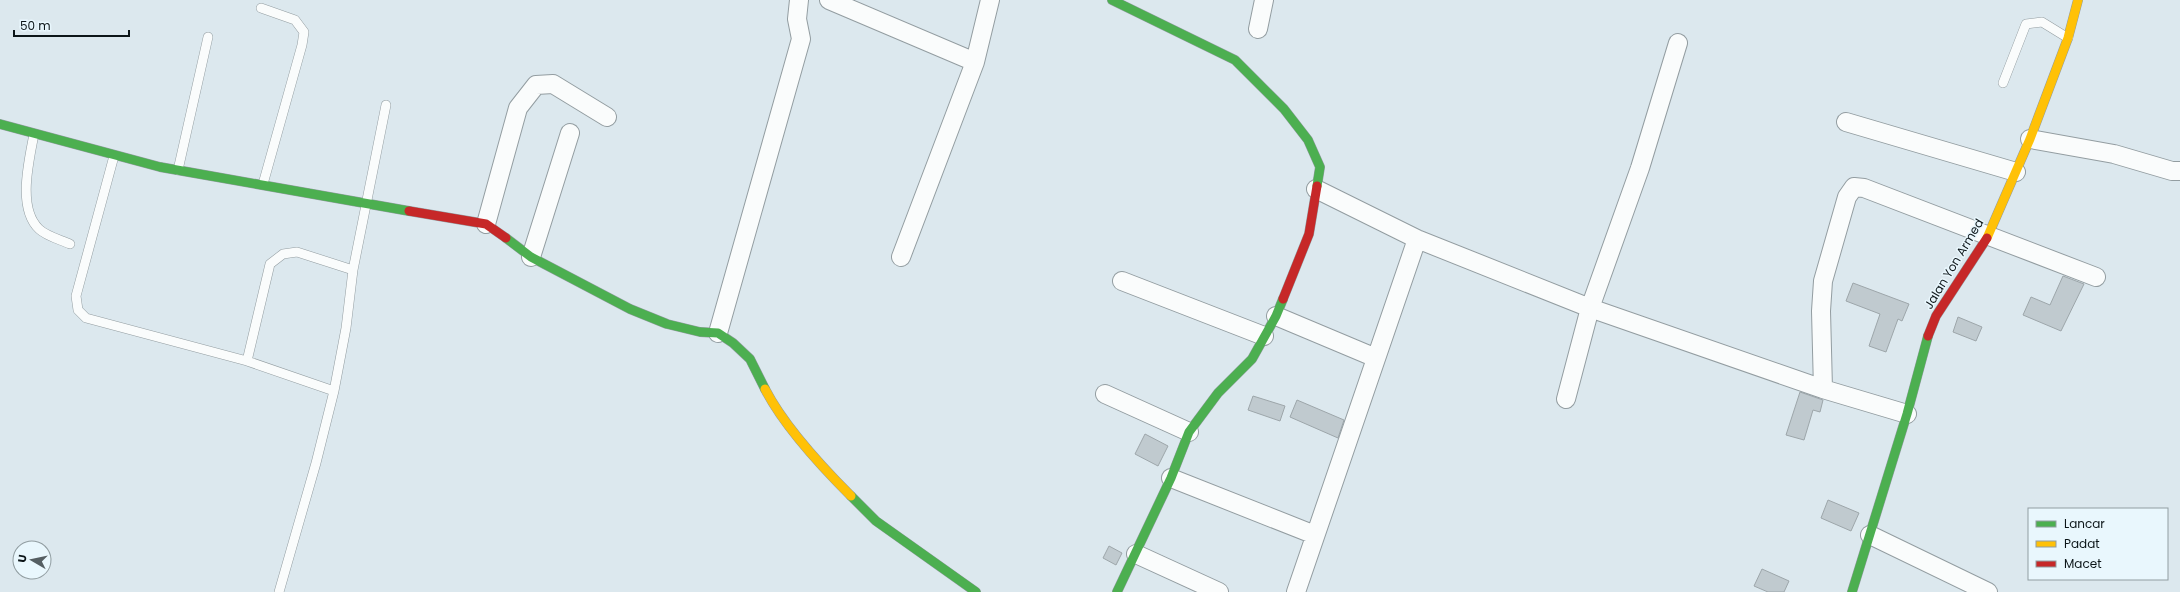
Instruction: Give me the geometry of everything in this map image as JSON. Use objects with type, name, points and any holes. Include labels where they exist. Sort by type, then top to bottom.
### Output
[{"type":"street","points":[[718,333],[801,38],[797,19],[799,0]]},
{"type":"street","points":[[829,0],[975,62]]},
{"type":"street","points":[[901,257],[975,62],[990,0]]},
{"type":"street","points":[[1112,0],[1235,60],[1284,109],[1308,140],[1320,167],[1309,234],[1276,316],[1252,359],[1218,392],[1189,432],[1136,554],[1117,592]]},
{"type":"street","points":[[1258,29],[1264,0]]},
{"type":"street","name":"Jalan Yon Armed","points":[[1852,592],[1907,414],[1923,350],[1936,316],[1988,237],[2030,139],[2068,38],[2078,0]]},
{"type":"street","points":[[1566,399],[1590,308],[1640,168],[1678,43]]},
{"type":"street","points":[[486,224],[518,108],[536,85],[553,84],[607,117]]},
{"type":"street","points":[[1846,122],[2016,172]]},
{"type":"street","points":[[0,124],[114,156],[178,170],[486,224],[531,257],[637,312],[667,324],[700,332],[718,333],[733,342],[750,359],[773,404],[832,477],[876,521],[976,592]]},
{"type":"street","points":[[531,257],[570,133]]},
{"type":"street","points":[[2030,139],[2114,154],[2172,171],[2180,171]]},
{"type":"street","points":[[1823,389],[1821,311],[1823,281],[1847,197],[1854,187],[1864,188],[1988,237],[2096,277]]},
{"type":"street","points":[[1316,189],[1417,239],[1590,308],[1823,389],[1907,414]]},
{"type":"street","points":[[1296,592],[1417,239]]},
{"type":"street","points":[[1122,281],[1264,336]]},
{"type":"street","points":[[1276,316],[1376,358]]},
{"type":"street","points":[[1105,394],[1189,432]]},
{"type":"street","points":[[1170,478],[1315,535]]},
{"type":"street","points":[[1870,534],[1988,592]]},
{"type":"street","points":[[1136,554],[1219,592]]},
{"type":"lane","points":[[261,8],[295,20],[304,32],[302,45],[263,184]]},
{"type":"lane","points":[[2003,83],[2026,24],[2042,22],[2068,38]]},
{"type":"lane","points":[[178,170],[208,37]]},
{"type":"lane","points":[[279,592],[316,463],[334,391],[346,328],[353,270],[386,105]]},
{"type":"lane","points":[[34,134],[27,174],[27,201],[31,220],[40,231],[70,244]]},
{"type":"lane","points":[[114,156],[76,296],[78,310],[86,318],[247,361],[334,391]]},
{"type":"lane","points":[[247,361],[270,264],[283,254],[297,252],[353,270]]},
{"type":"building","points":[[2063,276],[2084,284],[2061,331],[2023,315],[2031,297],[2050,305]]},
{"type":"building","points":[[1853,283],[1909,304],[1902,321],[1898,319],[1886,352],[1869,346],[1880,314],[1846,301]]},
{"type":"building","points":[[1958,317],[1982,327],[1976,341],[1953,332]]},
{"type":"building","points":[[1800,392],[1823,400],[1820,412],[1813,410],[1804,440],[1786,435]]},
{"type":"building","points":[[1253,396],[1285,406],[1280,421],[1248,410]]},
{"type":"building","points":[[1297,400],[1344,420],[1338,438],[1290,417]]},
{"type":"building","points":[[1145,434],[1168,446],[1158,466],[1135,454]]},
{"type":"building","points":[[1828,500],[1859,513],[1851,531],[1821,518]]},
{"type":"building","points":[[1109,546],[1122,553],[1116,565],[1103,558]]},
{"type":"building","points":[[1762,569],[1789,581],[1784,592],[1768,592],[1754,586]]},
{"type":"traffic: fast","points":[[1112,0],[1235,60],[1284,109],[1308,140],[1320,167],[1317,186]]},
{"type":"traffic: fast","points":[[0,124],[160,167],[409,211]]},
{"type":"traffic: fast","points":[[506,238],[531,257],[630,309],[667,324],[700,332],[718,333],[733,343],[750,359],[765,389]]},
{"type":"traffic: fast","points":[[1117,592],[1171,478],[1189,432],[1218,393],[1252,359],[1276,316],[1283,299]]},
{"type":"traffic: fast","points":[[1852,592],[1907,414],[1928,336]]},
{"type":"traffic: fast","points":[[851,496],[876,521],[976,592]]},
{"type":"traffic: slow","points":[[1987,238],[2030,139],[2068,38],[2078,0]]},
{"type":"traffic: slow","points":[[765,389],[782,417],[793,431],[816,459],[851,496]]},
{"type":"traffic: jam","points":[[1283,299],[1309,234],[1317,186]]},
{"type":"traffic: jam","points":[[409,211],[486,224],[506,238]]},
{"type":"traffic: jam","points":[[1928,336],[1936,316],[1987,238]]}]
